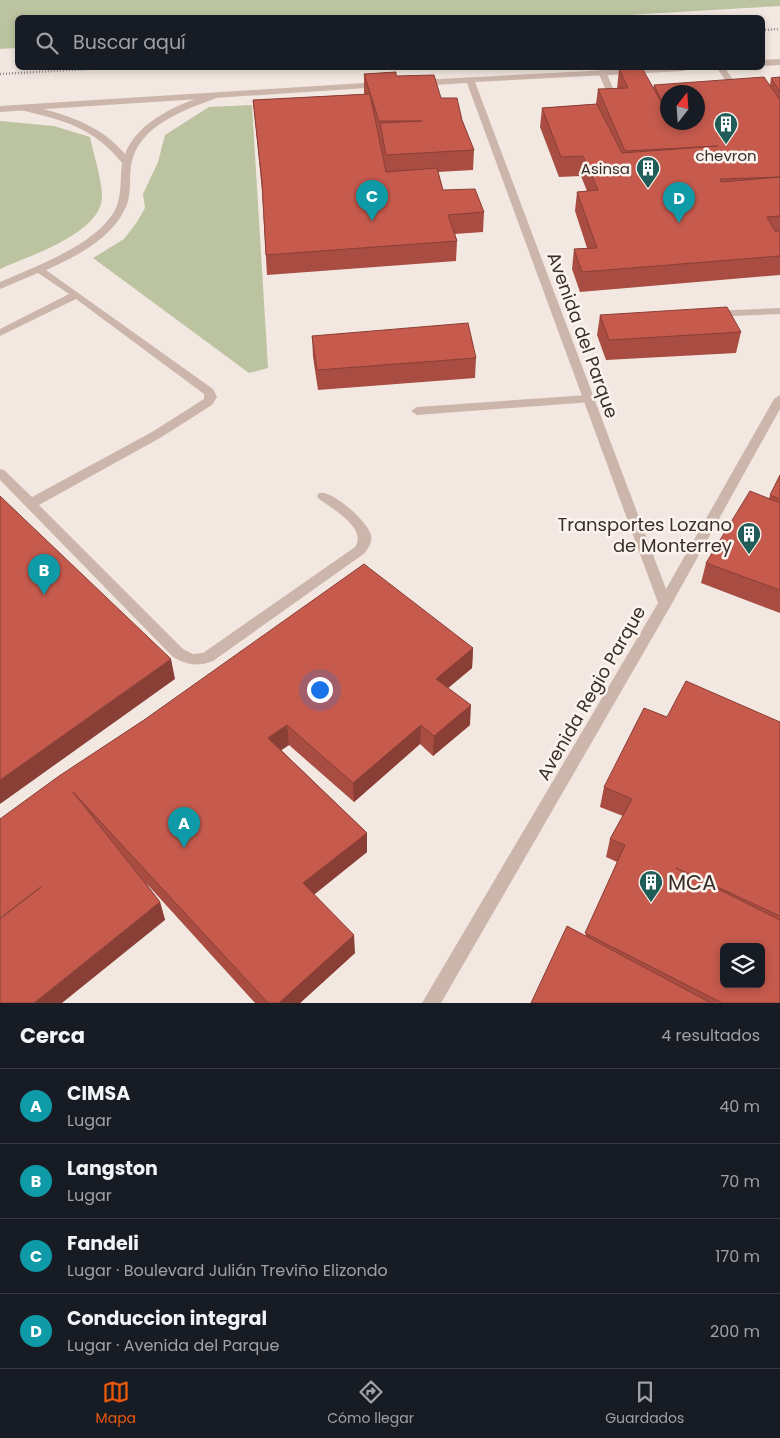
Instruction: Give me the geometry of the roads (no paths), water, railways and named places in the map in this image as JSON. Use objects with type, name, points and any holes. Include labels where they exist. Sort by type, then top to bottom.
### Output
[{"type":"street","points":[[765,63],[780,62]]},
{"type":"street","points":[[411,83],[643,70]]},
{"type":"street","points":[[722,70],[736,90],[735,93],[728,95]]},
{"type":"street","points":[[602,72],[616,104]]},
{"type":"street","name":"Avenida del Parque","points":[[470,80],[665,603]]},
{"type":"street","points":[[0,109],[391,85]]},
{"type":"street","points":[[0,286],[81,248],[104,230],[117,214],[124,200],[127,162],[135,145],[149,129],[169,115],[193,103],[214,96]]},
{"type":"street","points":[[24,108],[59,115],[86,126],[104,136],[127,162]]},
{"type":"street","points":[[30,504],[156,434],[208,402],[211,397],[209,392],[38,269]]},
{"type":"street","points":[[0,333],[76,295]]},
{"type":"street","points":[[704,315],[780,310]]},
{"type":"street","points":[[417,411],[588,399]]},
{"type":"street","name":"Avenida Regio Parque","points":[[431,1003],[665,603],[780,399]]},
{"type":"street","points":[[0,473],[178,653],[187,659],[197,661],[208,657],[360,550],[365,541],[365,533],[360,525],[323,496]]},
{"type":"railway","points":[[765,30],[780,29]]},
{"type":"railway","points":[[0,74],[71,70]]},
{"type":"place","name":"chevron","points":[[726,145]]},
{"type":"place","name":"Asinsa","points":[[648,189]]},
{"type":"place","name":"Fandeli","points":[[372,221]]},
{"type":"place","name":"Conduccion integral","points":[[679,223]]},
{"type":"place","name":"Transportes Lozano de Monterrey","points":[[749,555]]},
{"type":"place","name":"Langston","points":[[44,595]]},
{"type":"place","name":"CIMSA","points":[[184,848]]},
{"type":"place","name":"MCA","points":[[651,903]]}]
